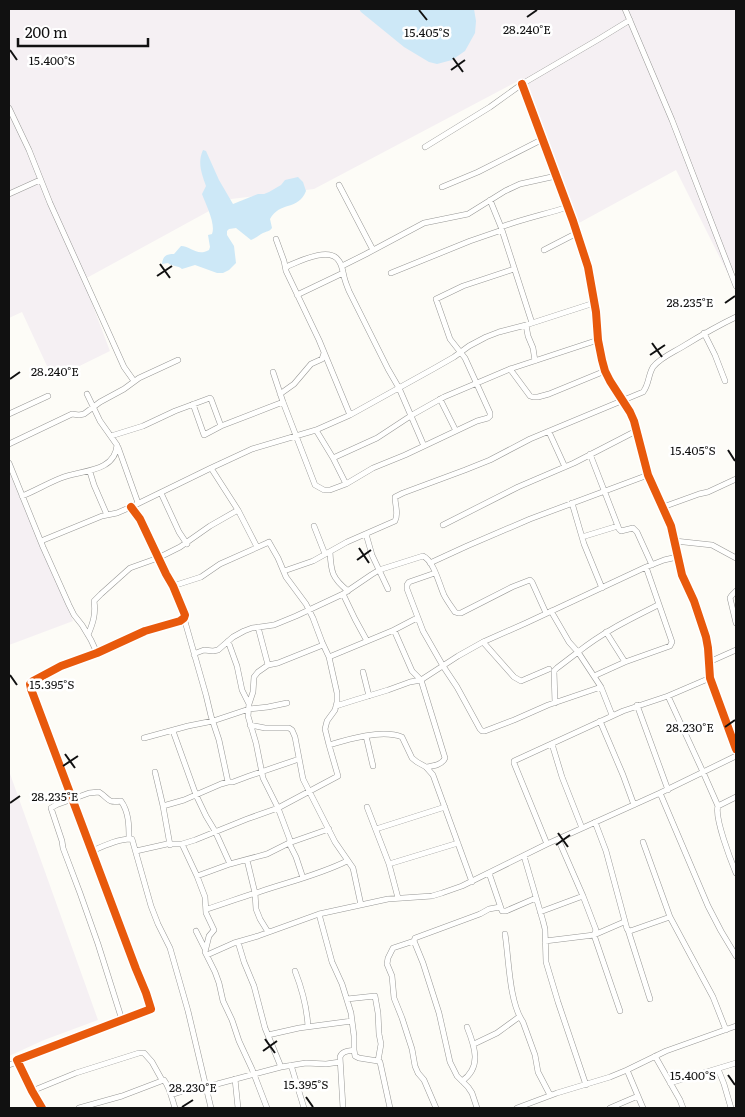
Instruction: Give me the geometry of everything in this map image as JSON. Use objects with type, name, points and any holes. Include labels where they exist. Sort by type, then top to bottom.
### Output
[{"type":"street","points":[[625,9],[693,172],[736,286]]},
{"type":"street","points":[[425,147],[490,107],[522,84],[630,20]]},
{"type":"street","points":[[522,84],[568,207],[588,267],[596,312],[598,340],[605,371],[630,412],[648,475],[671,526],[682,575],[694,601],[706,636],[710,678],[736,749]]},
{"type":"street","points":[[9,108],[110,338],[124,367],[134,381]]},
{"type":"street","points":[[442,188],[543,139]]},
{"type":"street","points":[[342,266],[424,223],[468,214],[520,184],[556,176]]},
{"type":"street","points":[[9,194],[40,180]]},
{"type":"street","points":[[339,184],[374,250]]},
{"type":"street","points":[[490,200],[514,269],[529,324],[528,336],[533,348],[534,361]]},
{"type":"street","points":[[392,273],[515,222],[568,207]]},
{"type":"street","points":[[544,250],[577,233]]},
{"type":"street","points":[[276,239],[286,272],[324,352],[350,415]]},
{"type":"street","points":[[286,268],[306,258],[319,255],[335,257],[338,260],[342,266],[349,292],[399,388],[424,446]]},
{"type":"street","points":[[272,372],[315,484],[324,490],[330,490],[346,484],[364,473],[490,416],[461,352],[450,339],[436,299],[463,286],[514,269]]},
{"type":"street","points":[[296,295],[343,273]]},
{"type":"street","points":[[41,541],[131,507],[252,449],[316,430],[350,415],[486,337],[594,303]]},
{"type":"street","points":[[284,571],[313,561],[347,542],[395,521],[398,516],[395,497],[403,493],[490,460],[530,439],[640,394],[645,390],[654,365],[704,333],[736,316]]},
{"type":"street","points":[[704,333],[725,382]]},
{"type":"street","points":[[333,458],[377,438],[440,399],[510,369],[598,340]]},
{"type":"street","points":[[280,394],[294,384],[311,364],[322,359],[324,352]]},
{"type":"street","points":[[9,444],[72,414],[79,416],[84,414],[107,397],[124,389],[134,381],[178,360]]},
{"type":"street","points":[[510,369],[530,396],[533,397],[549,394],[605,371]]},
{"type":"street","points":[[88,394],[100,421],[118,447],[138,503]]},
{"type":"street","points":[[9,414],[48,396]]},
{"type":"street","points":[[112,436],[143,426],[175,410],[208,399],[211,399],[221,426]]},
{"type":"street","points":[[440,399],[456,431]]},
{"type":"street","points":[[193,404],[204,435],[221,426],[283,402]]},
{"type":"street","points":[[316,430],[346,484]]},
{"type":"street","points":[[443,524],[518,487],[565,467],[636,431]]},
{"type":"street","points":[[549,432],[565,467]]},
{"type":"street","points":[[22,496],[60,478],[74,473],[90,472],[108,463],[112,460],[118,447]]},
{"type":"street","points":[[590,454],[620,530],[632,528],[637,532],[652,565]]},
{"type":"street","points":[[9,463],[74,615],[82,625],[97,653]]},
{"type":"street","points":[[211,468],[238,510],[258,547]]},
{"type":"street","points":[[90,472],[107,515]]},
{"type":"street","points":[[430,563],[572,503],[648,475]]},
{"type":"street","points":[[663,507],[708,492],[736,479]]},
{"type":"street","points":[[160,493],[187,544]]},
{"type":"street","points":[[572,503],[582,537],[602,588]]},
{"type":"street","points":[[131,507],[140,519],[173,586],[184,615],[228,782]]},
{"type":"street","points":[[88,635],[96,611],[94,601],[130,568],[158,558],[187,544],[210,526],[238,510]]},
{"type":"street","points":[[314,526],[325,554]]},
{"type":"street","points":[[582,537],[618,526]]},
{"type":"street","points":[[366,534],[372,555],[388,589]]},
{"type":"street","points":[[675,541],[712,545],[736,558]]},
{"type":"street","points":[[136,851],[150,847],[182,844],[195,840],[278,808],[338,776],[339,773],[325,729],[336,706],[336,693],[329,657],[310,611],[286,576],[269,542],[220,564],[201,577],[173,586]]},
{"type":"street","points":[[330,552],[333,575],[346,592],[355,619],[367,641]]},
{"type":"street","points":[[194,654],[204,650],[218,650],[244,631],[274,624],[310,611],[346,592],[380,570],[423,556],[428,559],[444,595],[455,612],[458,613],[530,580],[548,612],[601,687],[612,715]]},
{"type":"street","points":[[336,706],[421,680],[483,642],[652,565],[677,557]]},
{"type":"street","points":[[594,676],[625,662],[670,646],[672,642],[646,568]]},
{"type":"street","points":[[435,573],[409,582],[407,589],[423,631],[482,731],[601,687]]},
{"type":"street","points":[[736,591],[730,598],[736,623]]},
{"type":"street","points":[[555,703],[554,672],[557,668],[606,632],[658,605]]},
{"type":"street","points":[[9,1065],[17,1062],[19,1059],[151,1009],[30,684],[61,666],[97,653],[145,631],[180,621],[184,618]]},
{"type":"street","points":[[329,657],[394,630],[417,618]]},
{"type":"street","points":[[258,627],[268,665]]},
{"type":"street","points":[[394,630],[412,671],[421,680],[445,758],[443,762],[426,767]]},
{"type":"street","points":[[606,632],[625,662]]},
{"type":"street","points":[[228,641],[237,666],[242,690],[249,706]]},
{"type":"street","points":[[483,642],[514,677],[521,681],[549,669]]},
{"type":"street","points":[[303,878],[278,808],[266,784],[248,716],[255,675],[268,665],[324,645]]},
{"type":"street","points":[[709,662],[736,650]]},
{"type":"street","points":[[363,672],[369,696]]},
{"type":"street","points":[[547,844],[514,763],[516,760],[612,715],[668,696],[710,678]]},
{"type":"street","points":[[668,696],[718,806],[716,811],[718,820],[736,874]]},
{"type":"street","points":[[144,738],[213,721],[249,706],[268,708],[288,704]]},
{"type":"street","points":[[637,705],[668,790]]},
{"type":"street","points":[[600,721],[634,805]]},
{"type":"street","points":[[250,725],[265,728],[284,727],[292,730],[303,779],[329,829],[353,868],[361,905]]},
{"type":"street","points":[[173,731],[196,794],[230,864]]},
{"type":"street","points":[[329,746],[366,736],[400,735],[412,758],[426,767],[436,781],[472,882]]},
{"type":"street","points":[[366,736],[373,766]]},
{"type":"street","points":[[552,744],[562,777],[582,828]]},
{"type":"street","points":[[206,952],[320,914],[398,898],[437,894],[462,886],[547,844],[668,790],[736,756]]},
{"type":"street","points":[[163,806],[299,759]]},
{"type":"street","points":[[155,772],[170,844]]},
{"type":"street","points":[[122,1020],[51,808],[89,793],[99,792],[111,802],[121,801],[128,821],[129,839]]},
{"type":"street","points":[[660,793],[708,906],[736,956]]},
{"type":"street","points":[[718,806],[736,797]]},
{"type":"street","points":[[376,829],[445,807]]},
{"type":"street","points":[[367,808],[389,864],[398,898]]},
{"type":"street","points":[[595,822],[606,851],[624,922],[650,999]]},
{"type":"street","points":[[197,876],[230,864],[267,854],[289,843],[329,829]]},
{"type":"street","points":[[92,851],[105,845],[132,839],[149,900],[170,948],[188,1011],[211,1108]]},
{"type":"street","points":[[559,841],[596,930],[594,935],[620,1011]]},
{"type":"street","points":[[643,842],[670,917],[713,997],[726,1030]]},
{"type":"street","points":[[389,864],[458,843]]},
{"type":"street","points":[[182,844],[197,876],[205,898],[206,913],[214,930],[209,936],[206,952]]},
{"type":"street","points":[[524,856],[545,929],[546,962],[586,1084]]},
{"type":"street","points":[[247,860],[255,893],[256,909],[268,932]]},
{"type":"street","points":[[207,909],[303,878],[347,861]]},
{"type":"street","points":[[489,873],[502,911],[536,898]]},
{"type":"street","points":[[540,912],[583,896]]},
{"type":"street","points":[[436,1108],[424,1080],[418,1072],[414,1054],[394,998],[392,976],[387,964],[388,958],[393,948],[489,909],[500,907]]},
{"type":"street","points":[[320,914],[332,962],[347,999],[352,1021],[356,1056],[378,1061],[382,1066],[390,1108]]},
{"type":"street","points":[[628,930],[670,917]]},
{"type":"street","points":[[545,941],[594,935],[624,922]]},
{"type":"street","points":[[196,931],[219,984],[239,1041],[254,1073],[267,1108]]},
{"type":"street","points":[[506,934],[512,991],[535,1055],[538,1072],[550,1095]]},
{"type":"street","points":[[414,941],[439,1012],[450,1062],[457,1076],[472,1093],[477,1108]]},
{"type":"street","points":[[238,942],[254,986],[268,1034],[281,1067]]},
{"type":"street","points":[[295,971],[306,1008],[308,1027]]},
{"type":"street","points":[[347,999],[375,996],[381,1044],[378,1061]]},
{"type":"street","points":[[474,1044],[522,1020]]},
{"type":"street","points":[[268,1034],[352,1021]]},
{"type":"street","points":[[516,1108],[627,1070],[682,1045],[736,1026]]},
{"type":"street","points":[[462,1081],[469,1077],[474,1066],[474,1044],[467,1028]]},
{"type":"street","points":[[343,1108],[341,1053],[354,1050]]},
{"type":"street","points":[[32,1091],[76,1072],[144,1053],[152,1062],[162,1080],[165,1081],[175,1108]]},
{"type":"street","points":[[655,1056],[683,1108]]},
{"type":"street","points":[[17,1062],[42,1108]]},
{"type":"street","points":[[171,1096],[184,1091],[281,1067],[312,1062],[326,1064],[340,1062]]},
{"type":"street","points":[[670,1083],[736,1063]]},
{"type":"street","points":[[291,1065],[304,1108]]},
{"type":"street","points":[[718,1069],[731,1108]]},
{"type":"street","points":[[627,1070],[643,1108]]},
{"type":"street","points":[[235,1079],[238,1108]]},
{"type":"street","points":[[79,1108],[122,1096],[162,1080]]},
{"type":"street","points":[[610,1108],[638,1096]]},
{"type":"shaded area","points":[[9,9],[736,9],[736,270],[727,272],[676,170],[579,223],[518,81],[314,189],[231,199],[83,280],[110,351],[53,379],[22,312],[9,318]]},
{"type":"shaded area","points":[[9,472],[73,621],[9,645]]},
{"type":"shaded area","points":[[9,771],[98,1020],[44,1040],[9,1056]]},
{"type":"water","points":[[359,9],[474,9],[475,33],[465,51],[452,60],[437,64],[429,62],[404,47]]},
{"type":"water","points":[[203,150],[206,151],[219,180],[233,204],[258,194],[269,192],[281,185],[285,180],[298,177],[303,182],[306,191],[303,197],[294,204],[274,213],[270,219],[272,228],[269,231],[251,240],[236,228],[229,229],[227,235],[234,246],[236,263],[223,273],[217,273],[195,265],[182,269],[168,263],[162,264],[165,256],[174,254],[181,246],[198,252],[209,250],[208,235],[212,234],[213,225],[202,194],[206,186],[200,164]]},
{"type":"cycle path","points":[[522,84],[588,267],[596,312],[598,340],[605,371],[634,421],[648,475],[671,526],[682,575],[694,601],[706,637],[710,678],[736,749]]},
{"type":"cycle path","points":[[42,1108],[17,1060],[151,1009],[30,684],[61,666],[97,653],[145,631],[180,621],[184,618],[185,615],[173,586],[140,519],[131,507]]}]
